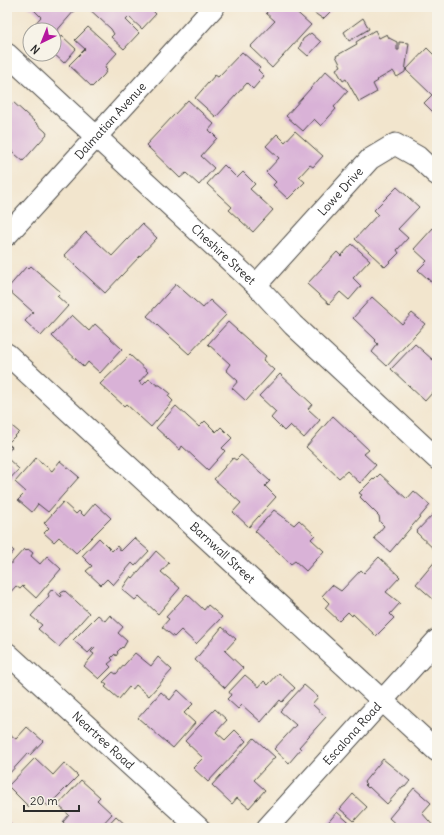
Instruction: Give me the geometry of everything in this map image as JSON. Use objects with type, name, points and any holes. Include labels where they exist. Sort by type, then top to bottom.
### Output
[{"type":"street","name":"Dalmatian Avenue","points":[[7,235],[98,137],[214,7]]},
{"type":"street","name":"Cheshire Street","points":[[7,54],[256,285],[293,324],[437,459]]},
{"type":"street","name":"Lowe Drive","points":[[256,285],[370,159],[395,144],[418,157],[437,175]]},
{"type":"street","name":"Barnwall Street","points":[[7,354],[437,751]]},
{"type":"street","name":"Escalona Road","points":[[267,828],[381,700],[437,640]]},
{"type":"street","name":"Neartree Road","points":[[7,653],[199,828]]},
{"type":"building","points":[[28,7],[71,7],[75,10],[62,25],[62,22],[36,22],[41,17],[32,8],[31,9]]},
{"type":"building","points":[[87,7],[149,7],[156,14],[142,29],[129,17],[126,20],[139,33],[124,49],[111,37],[114,34],[111,29]]},
{"type":"building","points":[[272,7],[291,7],[311,25],[272,68],[250,47],[275,21],[266,13]]},
{"type":"building","points":[[306,7],[335,7],[323,19]]},
{"type":"building","points":[[363,18],[369,29],[349,41],[344,32]]},
{"type":"building","points":[[88,27],[117,53],[107,64],[105,68],[107,70],[104,75],[92,87],[69,65],[85,49],[75,40]]},
{"type":"building","points":[[375,30],[379,38],[387,34],[389,38],[397,42],[397,50],[399,50],[399,42],[409,43],[405,72],[397,77],[393,71],[377,80],[378,81],[373,84],[377,92],[359,102],[346,79],[343,81],[336,69],[341,66],[336,56],[357,44],[356,42]]},
{"type":"building","points":[[311,33],[321,42],[308,56],[299,48],[303,39]]},
{"type":"building","points":[[62,36],[76,49],[64,63],[62,61]]},
{"type":"building","points":[[427,48],[437,58],[437,116],[424,103],[432,95],[406,70]]},
{"type":"building","points":[[242,52],[260,68],[258,70],[264,76],[253,89],[247,83],[216,117],[195,98],[215,75],[218,77]]},
{"type":"building","points":[[326,71],[348,91],[334,107],[336,109],[321,126],[314,119],[303,131],[286,116]]},
{"type":"building","points":[[188,100],[214,124],[209,130],[217,138],[201,156],[214,168],[199,185],[186,173],[180,178],[146,145]]},
{"type":"building","points":[[13,102],[47,134],[23,161],[7,147],[7,108]]},
{"type":"building","points":[[295,131],[323,156],[313,167],[310,165],[299,177],[305,182],[288,199],[273,185],[276,182],[266,172],[279,158],[266,146],[277,134],[285,142]]},
{"type":"building","points":[[224,165],[237,178],[243,172],[255,184],[250,189],[273,210],[253,232],[229,210],[232,207],[207,184]]},
{"type":"building","points":[[397,187],[419,207],[398,229],[408,238],[397,250],[399,253],[385,267],[355,239],[378,214],[374,210]]},
{"type":"building","points":[[142,224],[157,238],[105,293],[64,255],[86,232],[112,256]]},
{"type":"building","points":[[433,228],[437,231],[437,287],[418,270],[427,261],[414,249]]},
{"type":"building","points":[[352,244],[370,260],[353,278],[361,286],[349,300],[340,292],[329,304],[307,284],[337,252],[341,256]]},
{"type":"building","points":[[31,266],[61,292],[57,296],[68,306],[41,336],[25,321],[33,312],[7,289],[26,267],[28,269]]},
{"type":"building","points":[[176,284],[203,308],[210,300],[226,315],[189,354],[147,316]]},
{"type":"building","points":[[372,297],[402,324],[412,313],[425,324],[387,366],[372,352],[378,344],[375,341],[376,340],[353,318]]},
{"type":"building","points":[[72,315],[89,331],[95,324],[122,349],[100,373],[88,362],[84,367],[52,336]]},
{"type":"building","points":[[228,322],[266,356],[263,360],[274,370],[246,401],[232,388],[238,381],[226,370],[230,364],[208,344]]},
{"type":"building","points":[[415,344],[433,360],[437,356],[437,395],[433,392],[425,401],[391,369]]},
{"type":"building","points":[[130,355],[148,372],[139,382],[143,385],[149,379],[157,385],[160,385],[170,393],[168,396],[173,401],[151,427],[126,404],[124,406],[100,384]]},
{"type":"building","points":[[280,374],[312,404],[308,409],[320,420],[304,438],[290,425],[284,431],[271,418],[276,412],[259,396]]},
{"type":"building","points":[[176,406],[199,427],[205,421],[216,432],[221,427],[232,438],[222,448],[225,451],[208,470],[182,446],[180,450],[156,428]]},
{"type":"building","points":[[333,416],[369,450],[364,454],[376,465],[360,483],[347,471],[339,478],[306,447]]},
{"type":"building","points":[[7,422],[19,432],[8,443],[12,447],[7,453]]},
{"type":"building","points":[[241,455],[270,481],[265,486],[276,497],[249,527],[233,512],[241,503],[214,479],[233,458],[236,460]]},
{"type":"building","points":[[7,458],[19,469],[7,482]]},
{"type":"building","points":[[36,458],[52,471],[60,461],[79,477],[48,512],[38,504],[32,512],[18,500],[26,492],[15,482]]},
{"type":"building","points":[[380,474],[407,499],[414,491],[430,505],[390,552],[374,538],[384,526],[380,522],[379,516],[360,497],[362,495],[359,493]]},
{"type":"building","points":[[63,502],[76,514],[79,511],[84,516],[95,503],[111,518],[76,553],[59,537],[54,542],[44,533],[49,528],[44,523]]},
{"type":"building","points":[[274,510],[294,525],[299,520],[315,535],[311,539],[324,551],[306,571],[295,561],[291,564],[255,531]]},
{"type":"building","points":[[434,513],[437,516],[437,552],[416,532]]},
{"type":"building","points":[[99,538],[112,551],[117,546],[121,551],[134,538],[149,551],[135,566],[132,563],[113,585],[107,579],[101,585],[86,571],[92,566],[82,556]]},
{"type":"building","points":[[7,545],[14,551],[7,559]]},
{"type":"building","points":[[24,549],[26,551],[28,549],[33,553],[31,556],[40,564],[47,556],[61,569],[36,598],[23,586],[20,589],[16,586],[7,596],[7,568]]},
{"type":"building","points":[[156,551],[169,563],[161,572],[180,588],[158,614],[139,596],[135,600],[122,589],[131,576],[133,578]]},
{"type":"building","points":[[379,557],[400,577],[386,592],[400,603],[390,614],[394,618],[376,636],[353,614],[352,616],[348,612],[339,621],[325,608],[329,603],[322,596],[332,585],[341,591],[361,570],[364,573]]},
{"type":"building","points":[[437,559],[437,594],[433,599],[416,584]]},
{"type":"building","points":[[52,589],[61,597],[62,595],[60,593],[65,591],[89,613],[59,647],[38,629],[42,625],[31,616],[49,596],[48,594]]},
{"type":"building","points":[[187,594],[204,610],[208,605],[222,617],[196,644],[181,630],[174,637],[162,627],[169,619],[166,617]]},
{"type":"building","points":[[98,615],[105,621],[110,615],[123,627],[118,633],[127,641],[123,648],[122,647],[117,652],[118,653],[116,656],[115,654],[111,658],[113,660],[108,664],[111,667],[99,679],[84,666],[94,654],[91,652],[95,648],[94,647],[88,653],[73,640]]},
{"type":"building","points":[[222,627],[236,639],[225,651],[243,668],[225,688],[195,660]]},
{"type":"building","points":[[135,653],[151,666],[158,657],[172,670],[149,696],[136,685],[132,690],[129,687],[119,699],[105,687],[107,685],[103,682],[113,672],[116,674]]},
{"type":"building","points":[[279,673],[295,688],[282,702],[280,700],[261,722],[242,705],[238,709],[227,699],[231,695],[229,692],[245,675],[259,687],[264,681],[268,685]]},
{"type":"building","points":[[304,685],[318,697],[312,704],[326,717],[299,747],[301,749],[289,763],[274,749],[296,725],[280,711]]},
{"type":"building","points":[[178,690],[193,704],[184,713],[195,723],[173,748],[138,718],[161,692],[170,700]]},
{"type":"building","points":[[215,709],[227,720],[216,732],[225,740],[235,730],[246,741],[208,782],[193,768],[203,758],[185,741]]},
{"type":"building","points":[[27,727],[43,741],[30,755],[28,753],[8,775],[7,739],[11,735],[16,739]]},
{"type":"building","points":[[254,738],[275,757],[254,780],[265,790],[249,808],[237,798],[232,804],[212,785]]},
{"type":"building","points":[[35,758],[53,775],[64,763],[78,776],[48,806],[38,797],[29,807],[8,786]]},
{"type":"building","points":[[383,759],[410,781],[405,787],[403,786],[387,804],[369,787],[368,788],[364,782]]},
{"type":"building","points":[[81,780],[100,797],[97,800],[112,814],[99,828],[69,828],[63,822],[69,815],[58,805]]},
{"type":"building","points":[[414,788],[431,803],[422,813],[435,828],[400,828],[389,818]]},
{"type":"building","points":[[353,794],[367,807],[354,821],[340,809]]},
{"type":"building","points":[[337,812],[355,828],[327,828],[325,826]]},
{"type":"building","points":[[116,816],[129,828],[105,828]]},
{"type":"building","points":[[7,822],[10,823],[15,828],[7,828]]}]
